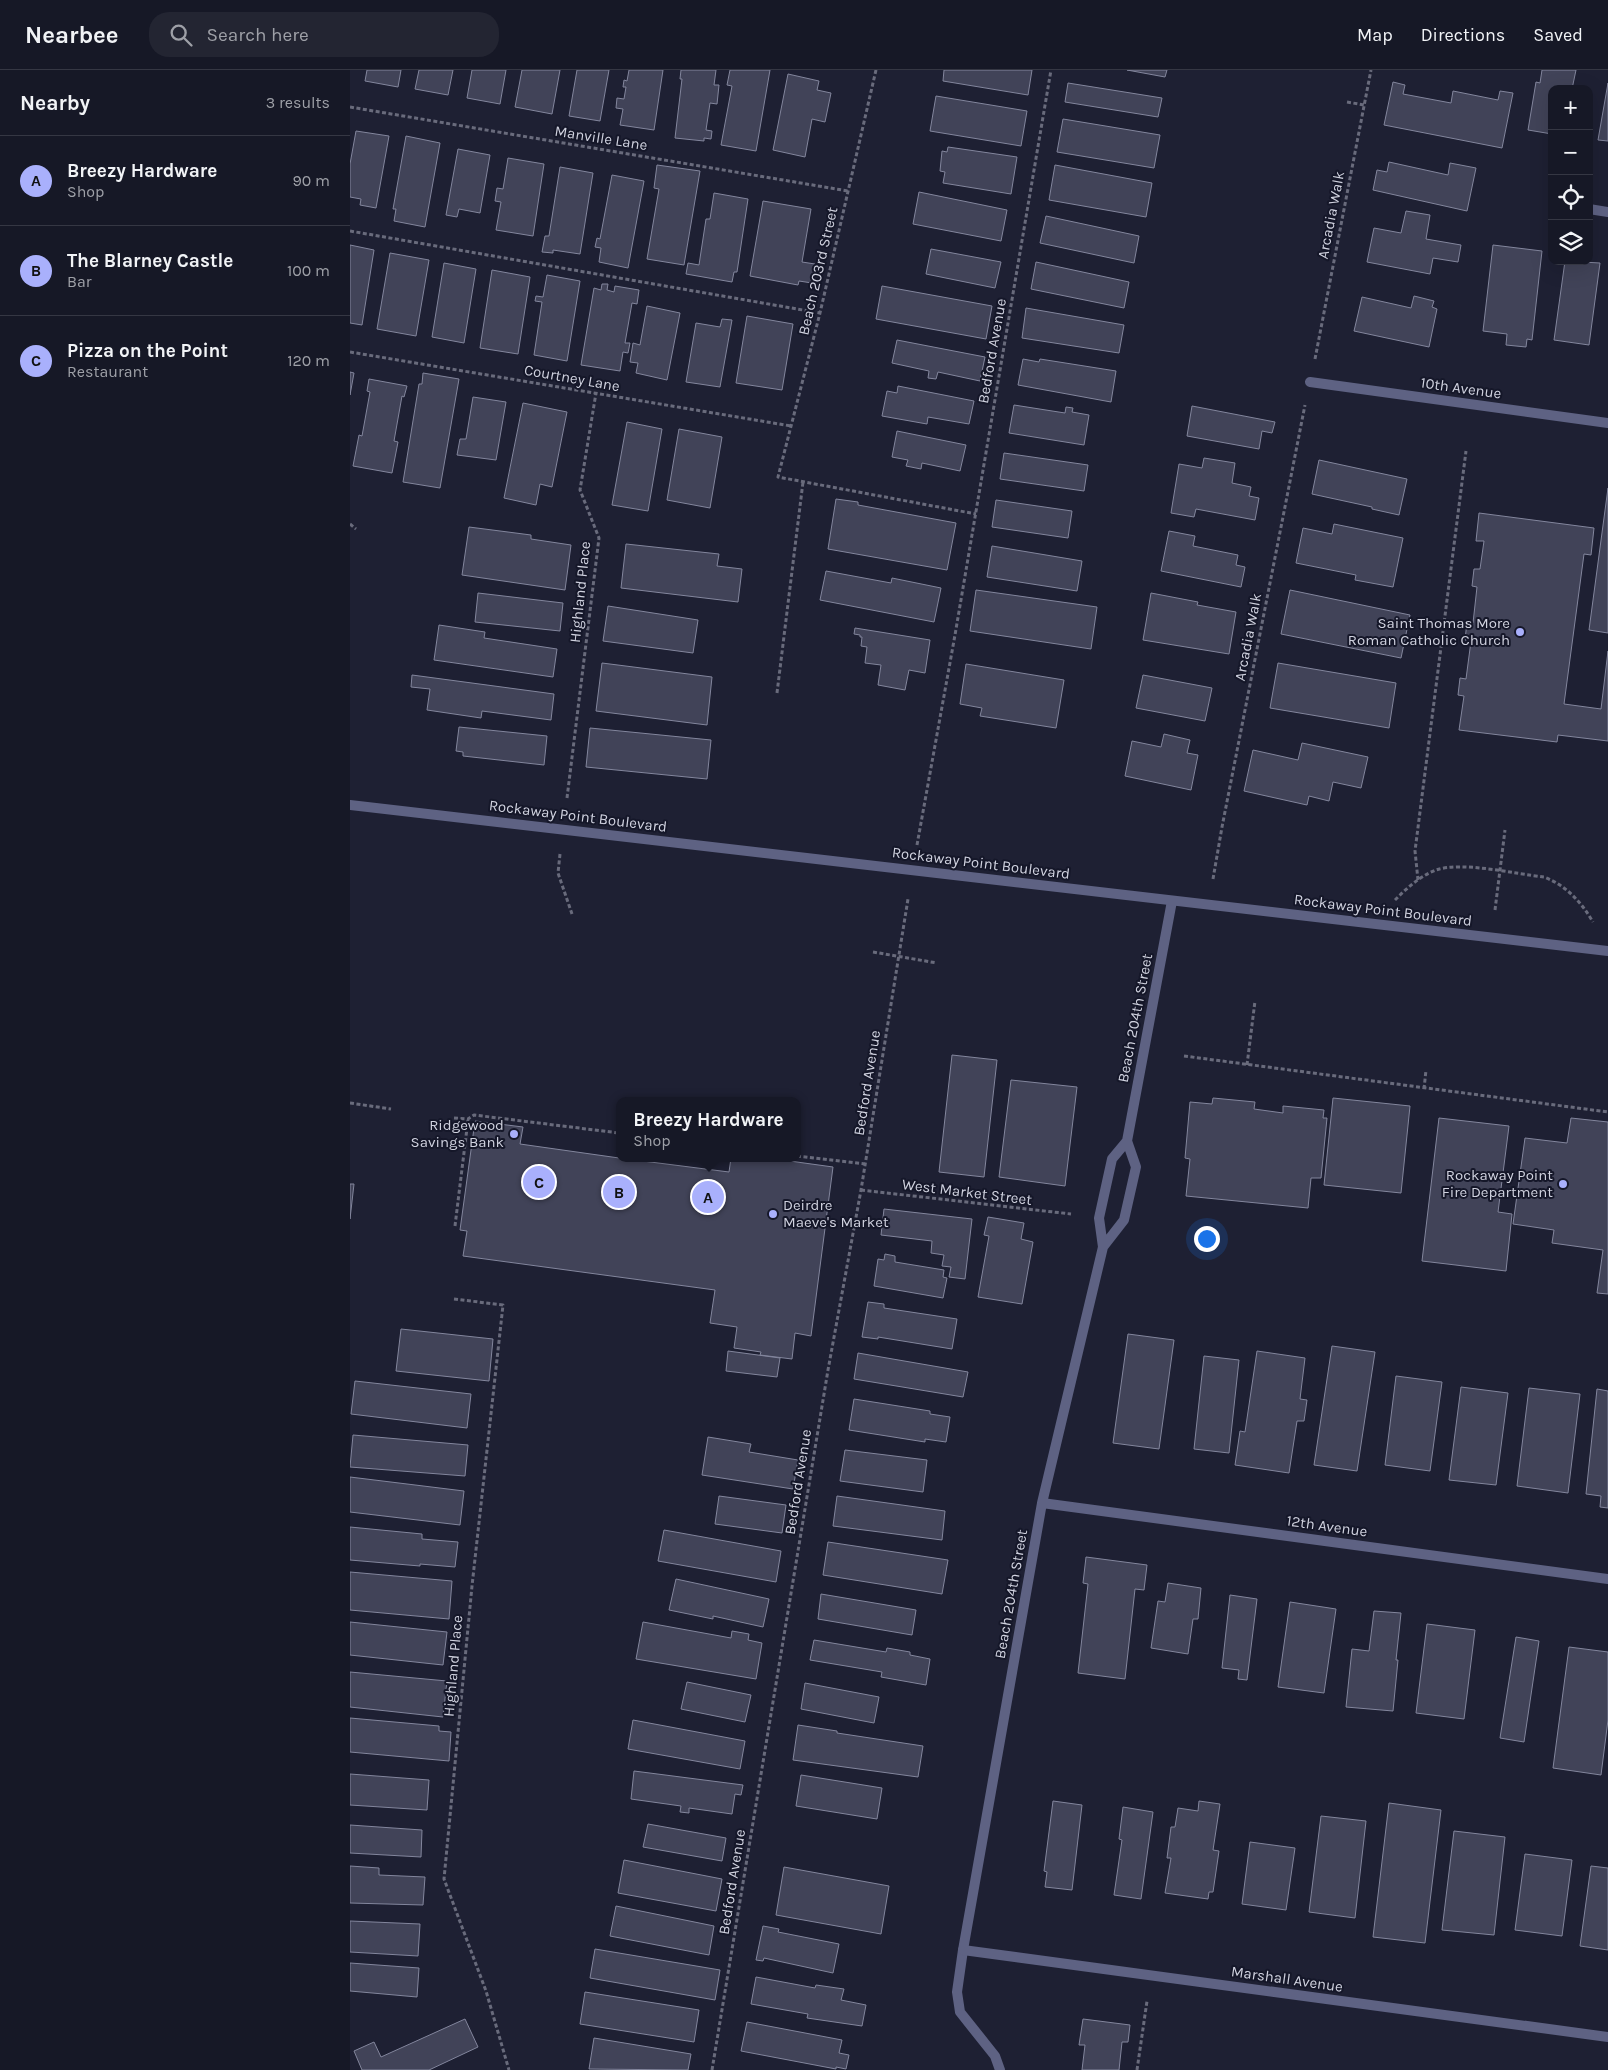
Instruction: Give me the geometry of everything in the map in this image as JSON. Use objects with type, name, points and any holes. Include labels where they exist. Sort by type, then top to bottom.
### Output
[{"type":"street","points":[[1593,210],[1608,212]]},
{"type":"street","name":"10th Avenue","points":[[1310,382],[1608,423]]},
{"type":"street","name":"Rockaway Point Boulevard","points":[[350,805],[1608,951]]},
{"type":"street","name":"Beach 204th Street","points":[[1000,2070],[995,2056],[960,2012],[957,1992],[963,1950],[1042,1503],[1103,1247],[1099,1218],[1112,1159],[1127,1141],[1172,900]]},
{"type":"street","name":"Beach 204th Street","points":[[1103,1247],[1124,1220],[1136,1167],[1127,1141]]},
{"type":"street","name":"12th Avenue","points":[[1042,1503],[1608,1579]]},
{"type":"street","name":"Marshall Avenue","points":[[963,1950],[1608,2038]]},
{"type":"path","name":"Beach 203rd Street","points":[[803,482],[778,477],[820,313],[876,70]]},
{"type":"path","name":"Bedford Avenue","points":[[917,846],[1052,70]]},
{"type":"path","name":"Arcadia Walk","points":[[1314,364],[1371,70]]},
{"type":"path","points":[[1347,102],[1364,105]]},
{"type":"path","name":"Manville Lane","points":[[350,107],[848,191]]},
{"type":"path","points":[[350,231],[820,313]]},
{"type":"path","name":"Courtney Lane","points":[[350,352],[791,426]]},
{"type":"path","name":"Highland Place","points":[[567,798],[599,538],[580,490],[596,393]]},
{"type":"path","name":"Arcadia Walk","points":[[1213,879],[1306,400]]},
{"type":"path","points":[[1418,880],[1415,851],[1466,451]]},
{"type":"path","points":[[777,693],[803,482],[976,514]]},
{"type":"path","points":[[350,524],[356,529]]},
{"type":"path","points":[[1495,910],[1505,830]]},
{"type":"path","points":[[561,851],[558,873],[572,914]]},
{"type":"path","points":[[1395,900],[1418,880],[1436,870],[1454,866],[1544,877],[1555,881],[1569,891],[1582,905],[1593,922]]},
{"type":"path","name":"Bedford Avenue","points":[[712,2070],[825,1389],[861,1190],[908,899]]},
{"type":"path","points":[[873,952],[937,963]]},
{"type":"path","points":[[1247,1065],[1255,1001]]},
{"type":"path","points":[[1184,1056],[1608,1112]]},
{"type":"path","points":[[1424,1089],[1426,1070]]},
{"type":"path","points":[[350,1103],[391,1109]]},
{"type":"path","points":[[454,1118],[468,1119],[474,1115],[616,1133]]},
{"type":"path","points":[[455,1226],[468,1119]]},
{"type":"path","points":[[801,1156],[865,1164]]},
{"type":"path","name":"West Market Street","points":[[861,1190],[1071,1214]]},
{"type":"path","name":"Highland Place","points":[[454,1299],[503,1305],[472,1586],[444,1879],[486,1991],[509,2070]]},
{"type":"path","points":[[1137,2070],[1151,1975]]},
{"type":"building","points":[[367,70],[401,70],[398,87],[365,81]]},
{"type":"building","points":[[419,70],[453,70],[448,95],[415,89]]},
{"type":"building","points":[[472,70],[506,70],[500,104],[467,98]]},
{"type":"building","points":[[522,70],[560,70],[552,114],[515,107]]},
{"type":"building","points":[[577,70],[609,70],[600,121],[569,116]]},
{"type":"building","points":[[629,70],[663,70],[654,130],[620,125],[623,109],[616,108],[617,98],[624,99],[626,87],[623,87],[624,80],[627,81]]},
{"type":"building","points":[[681,70],[716,70],[714,85],[719,85],[717,104],[710,103],[706,130],[712,131],[711,139],[704,138],[704,141],[675,138],[682,79],[680,79]]},
{"type":"building","points":[[730,70],[770,70],[756,151],[721,145],[732,86],[727,85]]},
{"type":"building","points":[[944,70],[1032,70],[1028,95],[943,81]]},
{"type":"building","points":[[1127,70],[1167,70],[1165,77]]},
{"type":"building","points":[[1542,70],[1576,70],[1573,85],[1548,85],[1548,133],[1528,130],[1536,82],[1540,83]]},
{"type":"building","points":[[788,74],[819,81],[817,90],[831,93],[825,122],[812,119],[805,157],[773,150]]},
{"type":"building","points":[[1393,82],[1405,85],[1403,94],[1451,103],[1453,91],[1498,100],[1500,91],[1513,93],[1502,148],[1384,125]]},
{"type":"building","points":[[1068,83],[1162,98],[1158,117],[1065,102]]},
{"type":"building","points":[[1608,83],[1608,141],[1598,140]]},
{"type":"building","points":[[936,96],[1027,111],[1021,146],[930,131]]},
{"type":"building","points":[[1063,119],[1160,135],[1154,168],[1057,152]]},
{"type":"building","points":[[356,131],[389,136],[376,208],[360,205],[361,199],[350,197],[350,164]]},
{"type":"building","points":[[406,136],[440,143],[425,227],[394,221],[396,209],[393,209]]},
{"type":"building","points":[[948,147],[1017,157],[1011,194],[943,183],[945,172],[940,171],[942,151],[947,152]]},
{"type":"building","points":[[458,149],[490,155],[480,213],[459,209],[457,217],[446,215]]},
{"type":"building","points":[[508,158],[544,164],[533,236],[496,230],[501,202],[495,201],[497,188],[503,189]]},
{"type":"building","points":[[1389,162],[1448,175],[1450,163],[1476,168],[1467,211],[1373,190],[1377,170],[1387,172]]},
{"type":"building","points":[[657,165],[700,171],[684,265],[647,259],[659,189],[654,188]]},
{"type":"building","points":[[1055,165],[1152,183],[1146,217],[1049,200]]},
{"type":"building","points":[[560,167],[593,173],[580,254],[553,250],[553,253],[542,252],[545,236],[549,236]]},
{"type":"building","points":[[612,175],[644,181],[628,268],[599,262],[601,248],[595,247],[597,238],[600,239]]},
{"type":"building","points":[[919,192],[1007,210],[1001,241],[913,224]]},
{"type":"building","points":[[714,193],[748,199],[737,272],[734,272],[732,282],[686,274],[688,263],[699,265],[706,219],[710,219]]},
{"type":"building","points":[[763,201],[811,209],[802,262],[815,264],[812,283],[799,281],[798,285],[750,276]]},
{"type":"building","points":[[1406,211],[1430,215],[1426,239],[1461,245],[1458,262],[1433,258],[1430,274],[1367,262],[1374,228],[1401,233]]},
{"type":"building","points":[[1046,216],[1139,236],[1134,263],[1040,243]]},
{"type":"building","points":[[350,245],[374,250],[362,325],[350,323]]},
{"type":"building","points":[[1493,245],[1542,251],[1532,340],[1527,339],[1526,347],[1506,345],[1507,334],[1483,331]]},
{"type":"building","points":[[931,249],[1001,262],[995,288],[926,274]]},
{"type":"building","points":[[390,253],[429,260],[416,336],[377,329]]},
{"type":"building","points":[[1036,262],[1129,282],[1124,308],[1031,289]]},
{"type":"building","points":[[444,263],[476,269],[464,343],[432,337]]},
{"type":"building","points":[[1593,263],[1600,263],[1589,345],[1554,340],[1564,265],[1593,265]]},
{"type":"building","points":[[492,270],[530,277],[518,354],[480,348]]},
{"type":"building","points":[[547,275],[580,281],[567,361],[534,355],[542,302],[535,301],[536,296],[543,297]]},
{"type":"building","points":[[602,284],[608,284],[607,290],[614,292],[615,286],[639,290],[637,304],[632,303],[625,343],[630,343],[628,353],[623,352],[620,371],[581,365],[594,288],[601,290]]},
{"type":"building","points":[[882,286],[992,306],[986,339],[876,319]]},
{"type":"building","points":[[1414,296],[1434,301],[1432,307],[1437,309],[1429,347],[1354,331],[1362,297],[1411,308]]},
{"type":"building","points":[[647,306],[680,313],[667,380],[636,373],[638,363],[630,362],[633,343],[640,345]]},
{"type":"building","points":[[1026,308],[1124,325],[1119,353],[1022,338]]},
{"type":"building","points":[[747,316],[793,324],[782,390],[736,383]]},
{"type":"building","points":[[722,319],[732,320],[720,387],[686,382],[696,323],[720,327]]},
{"type":"building","points":[[897,340],[985,357],[980,381],[938,372],[936,379],[928,378],[929,371],[892,363]]},
{"type":"building","points":[[1023,359],[1039,362],[1040,359],[1116,371],[1111,402],[1018,385]]},
{"type":"building","points":[[350,372],[354,373],[350,395]]},
{"type":"building","points":[[423,373],[459,379],[440,488],[403,482],[419,384],[422,384]]},
{"type":"building","points":[[369,379],[407,386],[404,397],[402,396],[394,441],[398,442],[392,473],[353,466],[359,435],[362,436],[370,392],[367,391]]},
{"type":"building","points":[[898,386],[974,401],[969,424],[928,417],[927,424],[882,416],[887,391],[897,393]]},
{"type":"building","points":[[473,397],[506,402],[496,460],[457,455],[460,439],[466,439]]},
{"type":"building","points":[[523,403],[567,412],[552,487],[540,484],[536,505],[504,498]]},
{"type":"building","points":[[1014,405],[1065,413],[1066,407],[1073,408],[1072,412],[1089,415],[1084,445],[1009,433]]},
{"type":"building","points":[[1192,406],[1275,422],[1272,433],[1262,431],[1259,449],[1187,436]]},
{"type":"building","points":[[627,422],[662,429],[648,511],[612,505]]},
{"type":"building","points":[[679,429],[722,437],[710,508],[667,500]]},
{"type":"building","points":[[897,431],[966,445],[960,471],[922,463],[921,469],[906,466],[908,460],[892,457]]},
{"type":"building","points":[[1004,453],[1088,465],[1084,491],[1000,479]]},
{"type":"building","points":[[1204,458],[1235,463],[1232,483],[1251,487],[1249,496],[1259,498],[1255,520],[1196,509],[1194,517],[1171,513],[1179,464],[1202,468]]},
{"type":"building","points":[[1319,460],[1407,479],[1399,515],[1312,494]]},
{"type":"building","points":[[1608,488],[1608,633],[1589,630]]},
{"type":"building","points":[[836,499],[858,502],[858,505],[956,523],[947,570],[828,549]]},
{"type":"building","points":[[996,500],[1072,511],[1068,538],[992,527]]},
{"type":"building","name":"Saint Thomas More Roman Catholic Church","points":[[1479,513],[1594,528],[1591,555],[1584,554],[1564,704],[1601,709],[1608,651],[1608,741],[1558,735],[1557,742],[1459,730],[1464,696],[1458,695],[1460,678],[1466,679],[1471,641],[1465,640],[1467,622],[1473,623],[1477,587],[1472,586],[1474,569],[1480,569],[1484,541],[1476,541]]},
{"type":"building","points":[[1334,524],[1403,538],[1393,587],[1355,580],[1356,575],[1296,563],[1303,528],[1332,534]]},
{"type":"building","points":[[469,527],[531,535],[531,539],[571,545],[565,590],[462,575]]},
{"type":"building","points":[[1169,531],[1195,536],[1193,546],[1238,555],[1236,565],[1245,567],[1241,587],[1161,571]]},
{"type":"building","points":[[626,544],[719,554],[717,566],[742,569],[738,602],[621,588]]},
{"type":"building","points":[[992,546],[1082,561],[1077,591],[987,577]]},
{"type":"building","points":[[826,571],[891,583],[892,578],[941,588],[934,622],[820,600]]},
{"type":"building","points":[[976,590],[1097,607],[1091,649],[970,631]]},
{"type":"building","points":[[1290,590],[1410,615],[1401,658],[1281,634]]},
{"type":"building","points":[[478,593],[563,603],[560,631],[475,622]]},
{"type":"building","points":[[1151,593],[1198,602],[1197,605],[1236,612],[1229,654],[1143,640]]},
{"type":"building","points":[[608,606],[698,620],[693,653],[603,641]]},
{"type":"building","points":[[439,625],[485,632],[484,638],[557,649],[553,677],[434,660]]},
{"type":"building","points":[[855,628],[930,640],[925,673],[909,670],[905,690],[878,685],[881,665],[865,663],[867,647],[861,646],[862,637],[854,634]]},
{"type":"building","points":[[602,663],[712,677],[707,725],[596,711]]},
{"type":"building","points":[[1278,663],[1396,683],[1389,728],[1270,708]]},
{"type":"building","points":[[966,664],[1064,680],[1056,728],[980,716],[982,708],[960,704]]},
{"type":"building","points":[[412,675],[554,694],[551,720],[482,711],[481,718],[427,710],[430,689],[411,687]]},
{"type":"building","points":[[1143,675],[1212,688],[1205,721],[1136,708]]},
{"type":"building","points":[[459,727],[547,736],[544,765],[463,756],[463,752],[456,751]]},
{"type":"building","points":[[590,728],[711,740],[707,779],[586,767]]},
{"type":"building","points":[[1164,734],[1190,740],[1187,753],[1198,755],[1191,790],[1125,776],[1132,741],[1161,747]]},
{"type":"building","points":[[1302,743],[1368,757],[1361,788],[1333,782],[1329,801],[1309,796],[1307,805],[1244,791],[1253,750],[1298,760]]},
{"type":"building","points":[[952,1055],[997,1060],[984,1177],[939,1172]]},
{"type":"building","points":[[1011,1080],[1077,1087],[1065,1186],[999,1177]]},
{"type":"building","points":[[1213,1098],[1255,1102],[1254,1109],[1283,1113],[1283,1106],[1324,1110],[1323,1118],[1327,1118],[1321,1178],[1311,1178],[1308,1208],[1186,1196],[1190,1159],[1185,1158],[1190,1102],[1212,1104]]},
{"type":"building","points":[[1333,1098],[1410,1106],[1401,1193],[1324,1185]]},
{"type":"building","points":[[1439,1118],[1509,1126],[1498,1212],[1512,1214],[1506,1271],[1422,1261]]},
{"type":"building","name":"Rockaway Point Fire Department","points":[[1571,1118],[1608,1122],[1608,1294],[1597,1293],[1603,1250],[1552,1243],[1554,1230],[1513,1224],[1525,1138],[1567,1143]]},
{"type":"building","points":[[475,1121],[523,1127],[520,1144],[616,1158],[616,1162],[650,1162],[729,1172],[730,1162],[797,1162],[833,1167],[811,1336],[795,1333],[792,1359],[760,1355],[761,1352],[734,1348],[737,1327],[710,1323],[715,1290],[463,1256],[467,1231],[460,1230]]},
{"type":"building","points":[[350,1184],[354,1184],[350,1219]]},
{"type":"building","points":[[884,1209],[972,1219],[965,1279],[949,1277],[951,1267],[942,1266],[944,1255],[931,1253],[932,1241],[881,1235]]},
{"type":"building","points":[[988,1217],[1024,1223],[1021,1239],[1033,1242],[1022,1304],[978,1297],[989,1236],[984,1235]]},
{"type":"building","points":[[885,1254],[895,1256],[895,1262],[944,1270],[943,1277],[947,1278],[943,1298],[874,1286],[878,1259],[884,1260]]},
{"type":"building","points":[[868,1302],[884,1304],[884,1308],[957,1319],[952,1349],[878,1337],[878,1339],[862,1337]]},
{"type":"building","points":[[401,1329],[493,1339],[489,1381],[396,1371]]},
{"type":"building","points":[[1128,1334],[1174,1340],[1159,1449],[1113,1443]]},
{"type":"building","points":[[1332,1346],[1375,1352],[1357,1471],[1314,1465]]},
{"type":"building","points":[[728,1351],[780,1358],[777,1377],[726,1371]]},
{"type":"building","points":[[1257,1351],[1305,1358],[1300,1399],[1307,1400],[1304,1421],[1297,1421],[1289,1473],[1235,1465],[1240,1431],[1245,1432]]},
{"type":"building","points":[[858,1353],[968,1372],[963,1397],[854,1379]]},
{"type":"building","points":[[1204,1356],[1239,1360],[1229,1453],[1194,1449]]},
{"type":"building","points":[[1396,1376],[1442,1382],[1430,1471],[1385,1465]]},
{"type":"building","points":[[355,1381],[471,1394],[467,1428],[351,1414]]},
{"type":"building","points":[[1461,1387],[1508,1393],[1496,1485],[1449,1480]]},
{"type":"building","points":[[1529,1388],[1580,1394],[1568,1493],[1517,1486]]},
{"type":"building","points":[[1597,1389],[1608,1391],[1608,1508],[1600,1507],[1601,1496],[1586,1494]]},
{"type":"building","points":[[854,1399],[930,1411],[930,1414],[950,1417],[946,1442],[925,1439],[925,1442],[849,1430]]},
{"type":"building","points":[[353,1435],[468,1445],[465,1476],[350,1467]]},
{"type":"building","points":[[708,1437],[751,1444],[749,1452],[798,1460],[793,1489],[702,1475]]},
{"type":"building","points":[[845,1450],[927,1460],[923,1492],[840,1481]]},
{"type":"building","points":[[350,1477],[464,1491],[460,1525],[350,1512]]},
{"type":"building","points":[[719,1496],[786,1505],[782,1533],[715,1524]]},
{"type":"building","points":[[837,1496],[945,1511],[942,1540],[833,1526]]},
{"type":"building","points":[[350,1527],[422,1534],[422,1539],[458,1542],[455,1567],[350,1560]]},
{"type":"building","points":[[664,1530],[781,1551],[776,1582],[658,1561]]},
{"type":"building","points":[[828,1542],[948,1560],[942,1594],[823,1575]]},
{"type":"building","points":[[1086,1557],[1147,1565],[1144,1590],[1135,1589],[1125,1679],[1078,1673],[1088,1584],[1083,1583]]},
{"type":"building","points":[[350,1572],[452,1581],[449,1619],[350,1610]]},
{"type":"building","points":[[676,1579],[769,1599],[763,1627],[713,1616],[713,1619],[669,1610]]},
{"type":"building","points":[[1168,1583],[1201,1588],[1198,1619],[1193,1619],[1188,1654],[1151,1648],[1158,1601],[1165,1602]]},
{"type":"building","points":[[821,1594],[916,1610],[912,1635],[818,1619]]},
{"type":"building","points":[[1230,1595],[1257,1599],[1247,1680],[1238,1679],[1239,1670],[1222,1668]]},
{"type":"building","points":[[1290,1602],[1336,1609],[1324,1693],[1278,1687]]},
{"type":"building","points":[[1374,1611],[1401,1613],[1393,1711],[1346,1707],[1352,1649],[1369,1651]]},
{"type":"building","points":[[350,1622],[447,1632],[443,1665],[350,1655]]},
{"type":"building","points":[[643,1622],[731,1638],[732,1631],[749,1634],[748,1640],[762,1643],[756,1679],[636,1659]]},
{"type":"building","points":[[1427,1624],[1475,1630],[1464,1719],[1416,1713]]},
{"type":"building","points":[[1516,1637],[1539,1641],[1524,1742],[1500,1738]]},
{"type":"building","points":[[814,1640],[886,1652],[887,1648],[910,1652],[910,1655],[930,1659],[926,1685],[881,1677],[882,1672],[810,1660]]},
{"type":"building","points":[[1569,1647],[1608,1652],[1608,1720],[1601,1775],[1553,1768]]},
{"type":"building","points":[[350,1672],[447,1681],[443,1717],[350,1707]]},
{"type":"building","points":[[687,1682],[751,1695],[745,1722],[681,1709]]},
{"type":"building","points":[[805,1683],[879,1697],[874,1723],[801,1709]]},
{"type":"building","points":[[350,1718],[439,1726],[439,1731],[451,1732],[449,1761],[350,1752]]},
{"type":"building","points":[[633,1720],[745,1741],[740,1769],[628,1749]]},
{"type":"building","points":[[798,1725],[923,1746],[918,1777],[793,1760]]},
{"type":"building","points":[[634,1771],[743,1785],[741,1795],[735,1794],[732,1814],[689,1808],[689,1813],[680,1812],[681,1806],[631,1799]]},
{"type":"building","points":[[350,1774],[429,1780],[427,1810],[350,1805]]},
{"type":"building","points":[[801,1775],[882,1788],[877,1819],[796,1806]]},
{"type":"building","points":[[1053,1801],[1082,1805],[1072,1890],[1045,1887],[1047,1872],[1044,1871]]},
{"type":"building","points":[[1199,1801],[1220,1804],[1213,1850],[1219,1851],[1213,1892],[1209,1892],[1208,1899],[1165,1893],[1171,1858],[1167,1858],[1171,1827],[1175,1827],[1178,1808],[1198,1811]]},
{"type":"building","points":[[1389,1803],[1441,1810],[1425,1943],[1373,1937]]},
{"type":"building","points":[[1123,1807],[1153,1812],[1141,1899],[1114,1895],[1122,1840],[1119,1839]]},
{"type":"building","points":[[1321,1816],[1366,1821],[1355,1918],[1309,1912]]},
{"type":"building","points":[[648,1824],[726,1838],[722,1861],[643,1847]]},
{"type":"building","points":[[350,1825],[422,1830],[421,1857],[350,1853]]},
{"type":"building","points":[[1454,1831],[1505,1837],[1494,1935],[1442,1930]]},
{"type":"building","points":[[1250,1842],[1295,1848],[1286,1910],[1242,1904]]},
{"type":"building","points":[[1525,1854],[1572,1860],[1562,1936],[1515,1930]]},
{"type":"building","points":[[624,1860],[722,1879],[716,1911],[618,1893]]},
{"type":"building","points":[[350,1866],[379,1868],[379,1875],[425,1877],[423,1905],[350,1903]]},
{"type":"building","points":[[1591,1866],[1608,1868],[1608,1950],[1580,1946]]},
{"type":"building","points":[[784,1867],[889,1886],[881,1934],[776,1915]]},
{"type":"building","points":[[616,1906],[714,1926],[709,1955],[610,1936]]},
{"type":"building","points":[[350,1921],[420,1924],[418,1956],[350,1952]]},
{"type":"building","points":[[763,1926],[779,1929],[778,1932],[839,1944],[833,1973],[764,1958],[763,1961],[756,1960]]},
{"type":"building","points":[[595,1949],[720,1970],[715,2000],[590,1978]]},
{"type":"building","points":[[350,1963],[419,1968],[417,1997],[350,1991]]},
{"type":"building","points":[[756,1977],[815,1988],[816,1985],[844,1989],[841,2000],[866,2005],[862,2026],[807,2018],[808,2014],[751,2004]]},
{"type":"building","points":[[585,1992],[699,2010],[694,2042],[580,2024]]},
{"type":"building","points":[[465,2019],[478,2047],[429,2070],[362,2070],[354,2051],[374,2042],[381,2057]]},
{"type":"building","points":[[1083,2019],[1130,2025],[1128,2042],[1122,2042],[1119,2070],[1082,2070],[1085,2045],[1079,2045]]},
{"type":"building","points":[[747,2022],[842,2040],[839,2053],[849,2055],[846,2069],[836,2067],[836,2069],[741,2051]]},
{"type":"building","points":[[594,2038],[691,2054],[688,2070],[589,2069]]},
{"type":"place","name":"Saint Thomas More Roman Catholic Church","points":[[1520,632]]},
{"type":"place","name":"Ridgewood Savings Bank","points":[[514,1134]]},
{"type":"place","name":"Pizza on the Point","points":[[539,1182]]},
{"type":"place","name":"Rockaway Point Fire Department","points":[[1563,1184]]},
{"type":"place","name":"The Blarney Castle","points":[[619,1192]]},
{"type":"place","name":"Breezy Hardware","points":[[708,1197]]},
{"type":"place","name":"Deirdre Maeve's Market","points":[[773,1214]]}]
